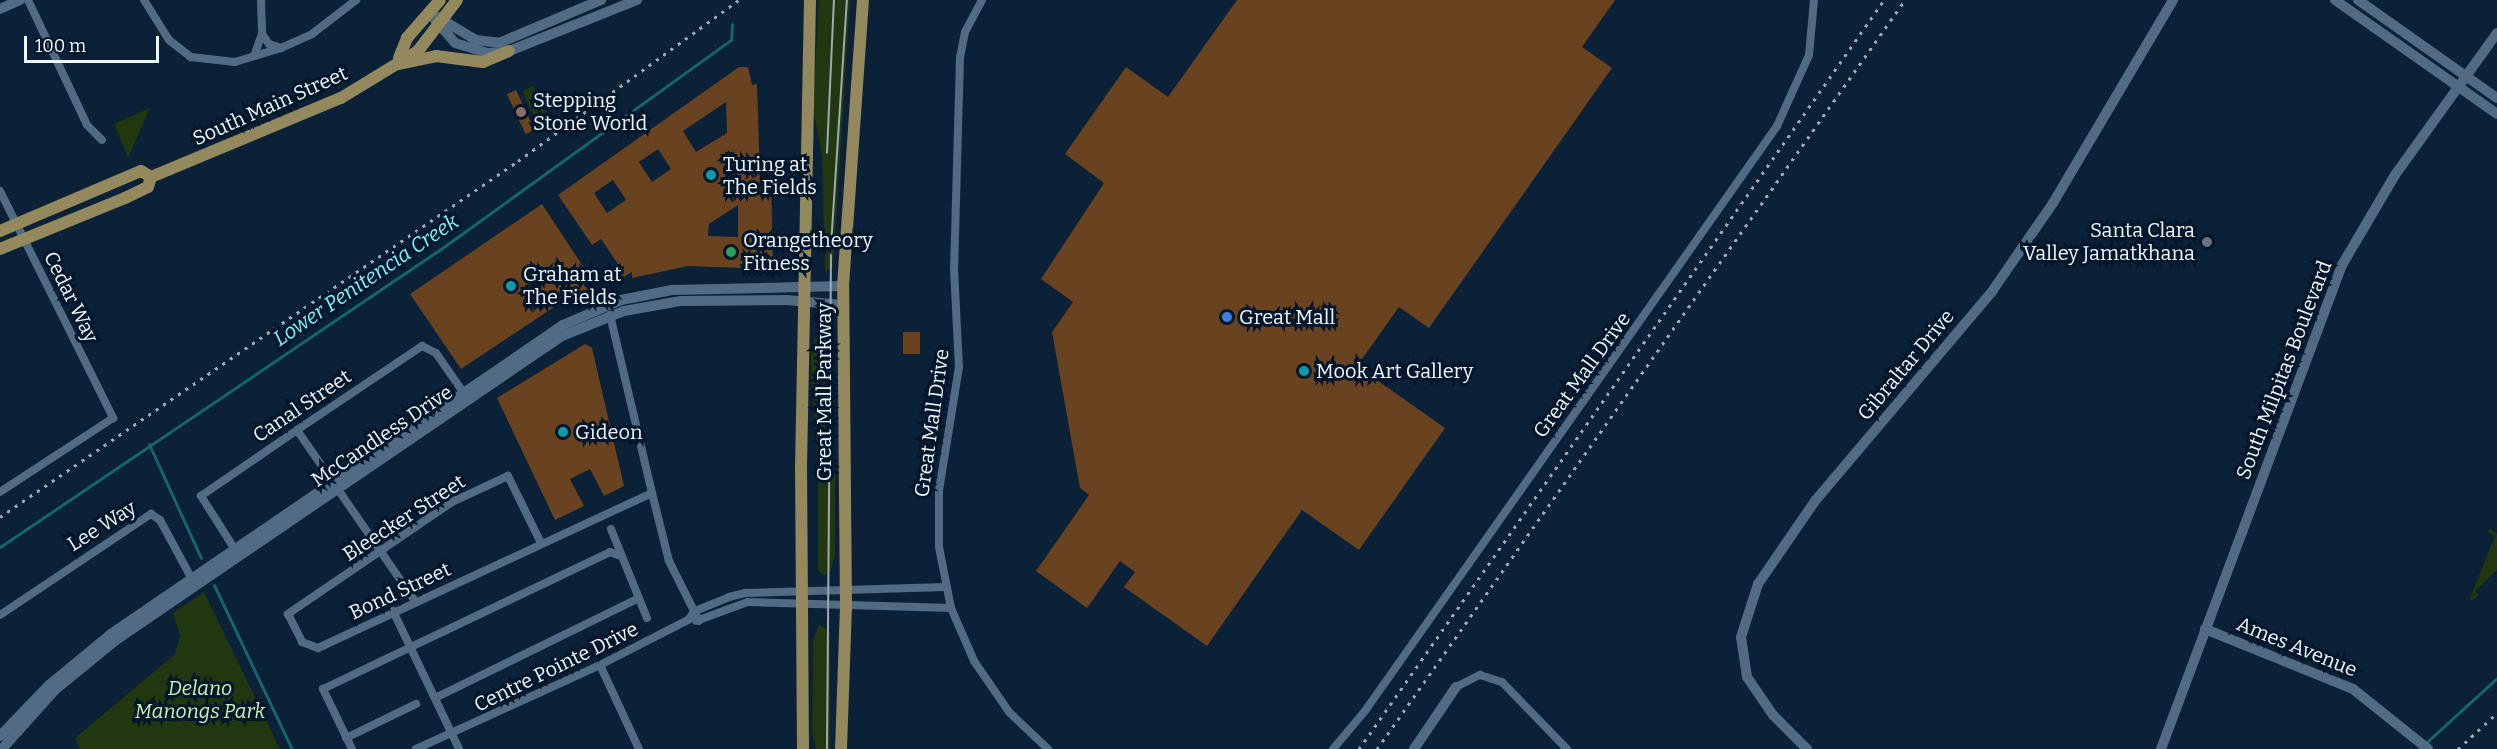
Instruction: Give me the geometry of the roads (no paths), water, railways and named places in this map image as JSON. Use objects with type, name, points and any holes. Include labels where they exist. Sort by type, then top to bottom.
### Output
[{"type":"main road","points":[[0,9],[20,0]]},
{"type":"main road","name":"South Main Street","points":[[395,61],[407,38],[440,0]]},
{"type":"main road","name":"South Main Street","points":[[151,177],[341,98],[395,61],[418,51],[442,24],[457,0]]},
{"type":"main road","points":[[442,24],[476,40],[499,43],[602,0]]},
{"type":"main road","points":[[395,61],[436,56],[483,62],[635,0]]},
{"type":"main road","name":"Great Mall Parkway","points":[[803,749],[805,287],[810,0]]},
{"type":"main road","name":"Great Mall Parkway","points":[[841,749],[846,608],[843,286],[863,0]]},
{"type":"main road","name":"Gibraltar Drive","points":[[1807,749],[1773,715],[1747,676],[1741,637],[1758,584],[1815,501],[1993,290],[2053,203],[2173,0]]},
{"type":"main road","points":[[2335,0],[2497,114]]},
{"type":"main road","points":[[2358,0],[2497,98]]},
{"type":"main road","points":[[430,14],[475,52],[509,51]]},
{"type":"main road","name":"South Milpitas Boulevard","points":[[2161,749],[2342,264],[2361,226],[2465,75],[2497,33]]},
{"type":"main road","name":"South Main Street","points":[[0,231],[141,171],[151,177]]},
{"type":"main road","name":"South Main Street","points":[[0,249],[148,187],[151,177]]},
{"type":"main road","name":"McCandless Drive","points":[[2,749],[55,690],[96,655],[234,548],[335,485],[462,392],[562,325],[621,300],[672,290],[843,286]]},
{"type":"main road","name":"McCandless Drive","points":[[0,735],[90,650],[541,349],[610,315],[681,301],[805,302],[843,305]]},
{"type":"main road","name":"Ames Avenue","points":[[2205,629],[2325,674],[2371,699],[2428,749]]},
{"type":"main road","points":[[1414,749],[1456,687]]},
{"type":"street","points":[[28,0],[87,125],[102,140]]},
{"type":"street","points":[[144,0],[169,40],[191,57],[227,62],[281,48],[312,34],[356,0]]},
{"type":"street","points":[[254,56],[262,34],[261,0]]},
{"type":"street","name":"Great Mall Drive","points":[[982,0],[965,32],[960,57],[954,269],[959,367],[937,518],[945,587],[967,648],[993,692],[1048,749]]},
{"type":"street","name":"Great Mall Drive","points":[[1333,749],[1368,706],[1777,126],[1809,55],[1814,0]]},
{"type":"street","points":[[262,34],[269,44],[281,48]]},
{"type":"street","name":"Cedar Way","points":[[0,192],[112,418],[0,492]]},
{"type":"street","points":[[610,315],[669,561],[699,621]]},
{"type":"street","name":"Canal Street","points":[[234,548],[201,496],[297,430],[422,346],[436,352],[462,392]]},
{"type":"street","points":[[297,430],[415,601]]},
{"type":"street","name":"Bleecker Street","points":[[288,614],[452,502],[508,476],[541,543]]},
{"type":"street","name":"Bond Street","points":[[288,614],[302,642],[314,648],[652,493]]},
{"type":"street","name":"Lee Way","points":[[0,615],[151,514],[160,520],[193,582]]},
{"type":"street","points":[[611,529],[618,555],[647,618]]},
{"type":"street","points":[[352,749],[323,689],[610,552],[618,555]]},
{"type":"street","points":[[688,620],[699,621],[748,602],[846,590],[945,587]]},
{"type":"street","points":[[695,611],[745,593],[803,597],[846,608],[951,608]]},
{"type":"street","points":[[435,698],[637,599]]},
{"type":"street","points":[[393,611],[459,749]]},
{"type":"street","name":"Centre Pointe Drive","points":[[416,749],[600,665],[688,620],[695,611]]},
{"type":"street","points":[[600,665],[639,749]]},
{"type":"street","points":[[1456,687],[1480,675],[1502,682],[1567,749]]},
{"type":"street","points":[[346,738],[416,704]]},
{"type":"waterway","name":"Lower Penitencia Creek","points":[[0,547],[445,246],[731,40],[732,24]]},
{"type":"waterway","points":[[149,444],[201,558]]},
{"type":"waterway","points":[[214,585],[292,749]]},
{"type":"waterway","points":[[2419,749],[2497,678]]},
{"type":"tram line","points":[[827,153],[834,0]]},
{"type":"tram line","points":[[827,749],[831,246],[847,0]]},
{"type":"railway","points":[[0,517],[518,161],[739,0]]},
{"type":"railway","points":[[1359,749],[1884,0]]},
{"type":"railway","points":[[1377,749],[1905,0]]},
{"type":"railway","points":[[2458,749],[2497,713]]},
{"type":"place","name":"Stepping Stone World","points":[[521,112]]},
{"type":"place","name":"Turing at The Fields","points":[[711,175]]},
{"type":"place","name":"Santa Clara Valley Jamatkhana","points":[[2207,242]]},
{"type":"place","name":"Orangetheory Fitness","points":[[731,252]]},
{"type":"place","name":"Graham at The Fields","points":[[511,286]]},
{"type":"place","name":"Great Mall","points":[[1227,317]]},
{"type":"place","name":"Mook Art Gallery","points":[[1304,371]]},
{"type":"place","name":"Gideon","points":[[563,432]]},
{"type":"park label","name":"Delano Manongs Park","points":[[200,700]]}]
